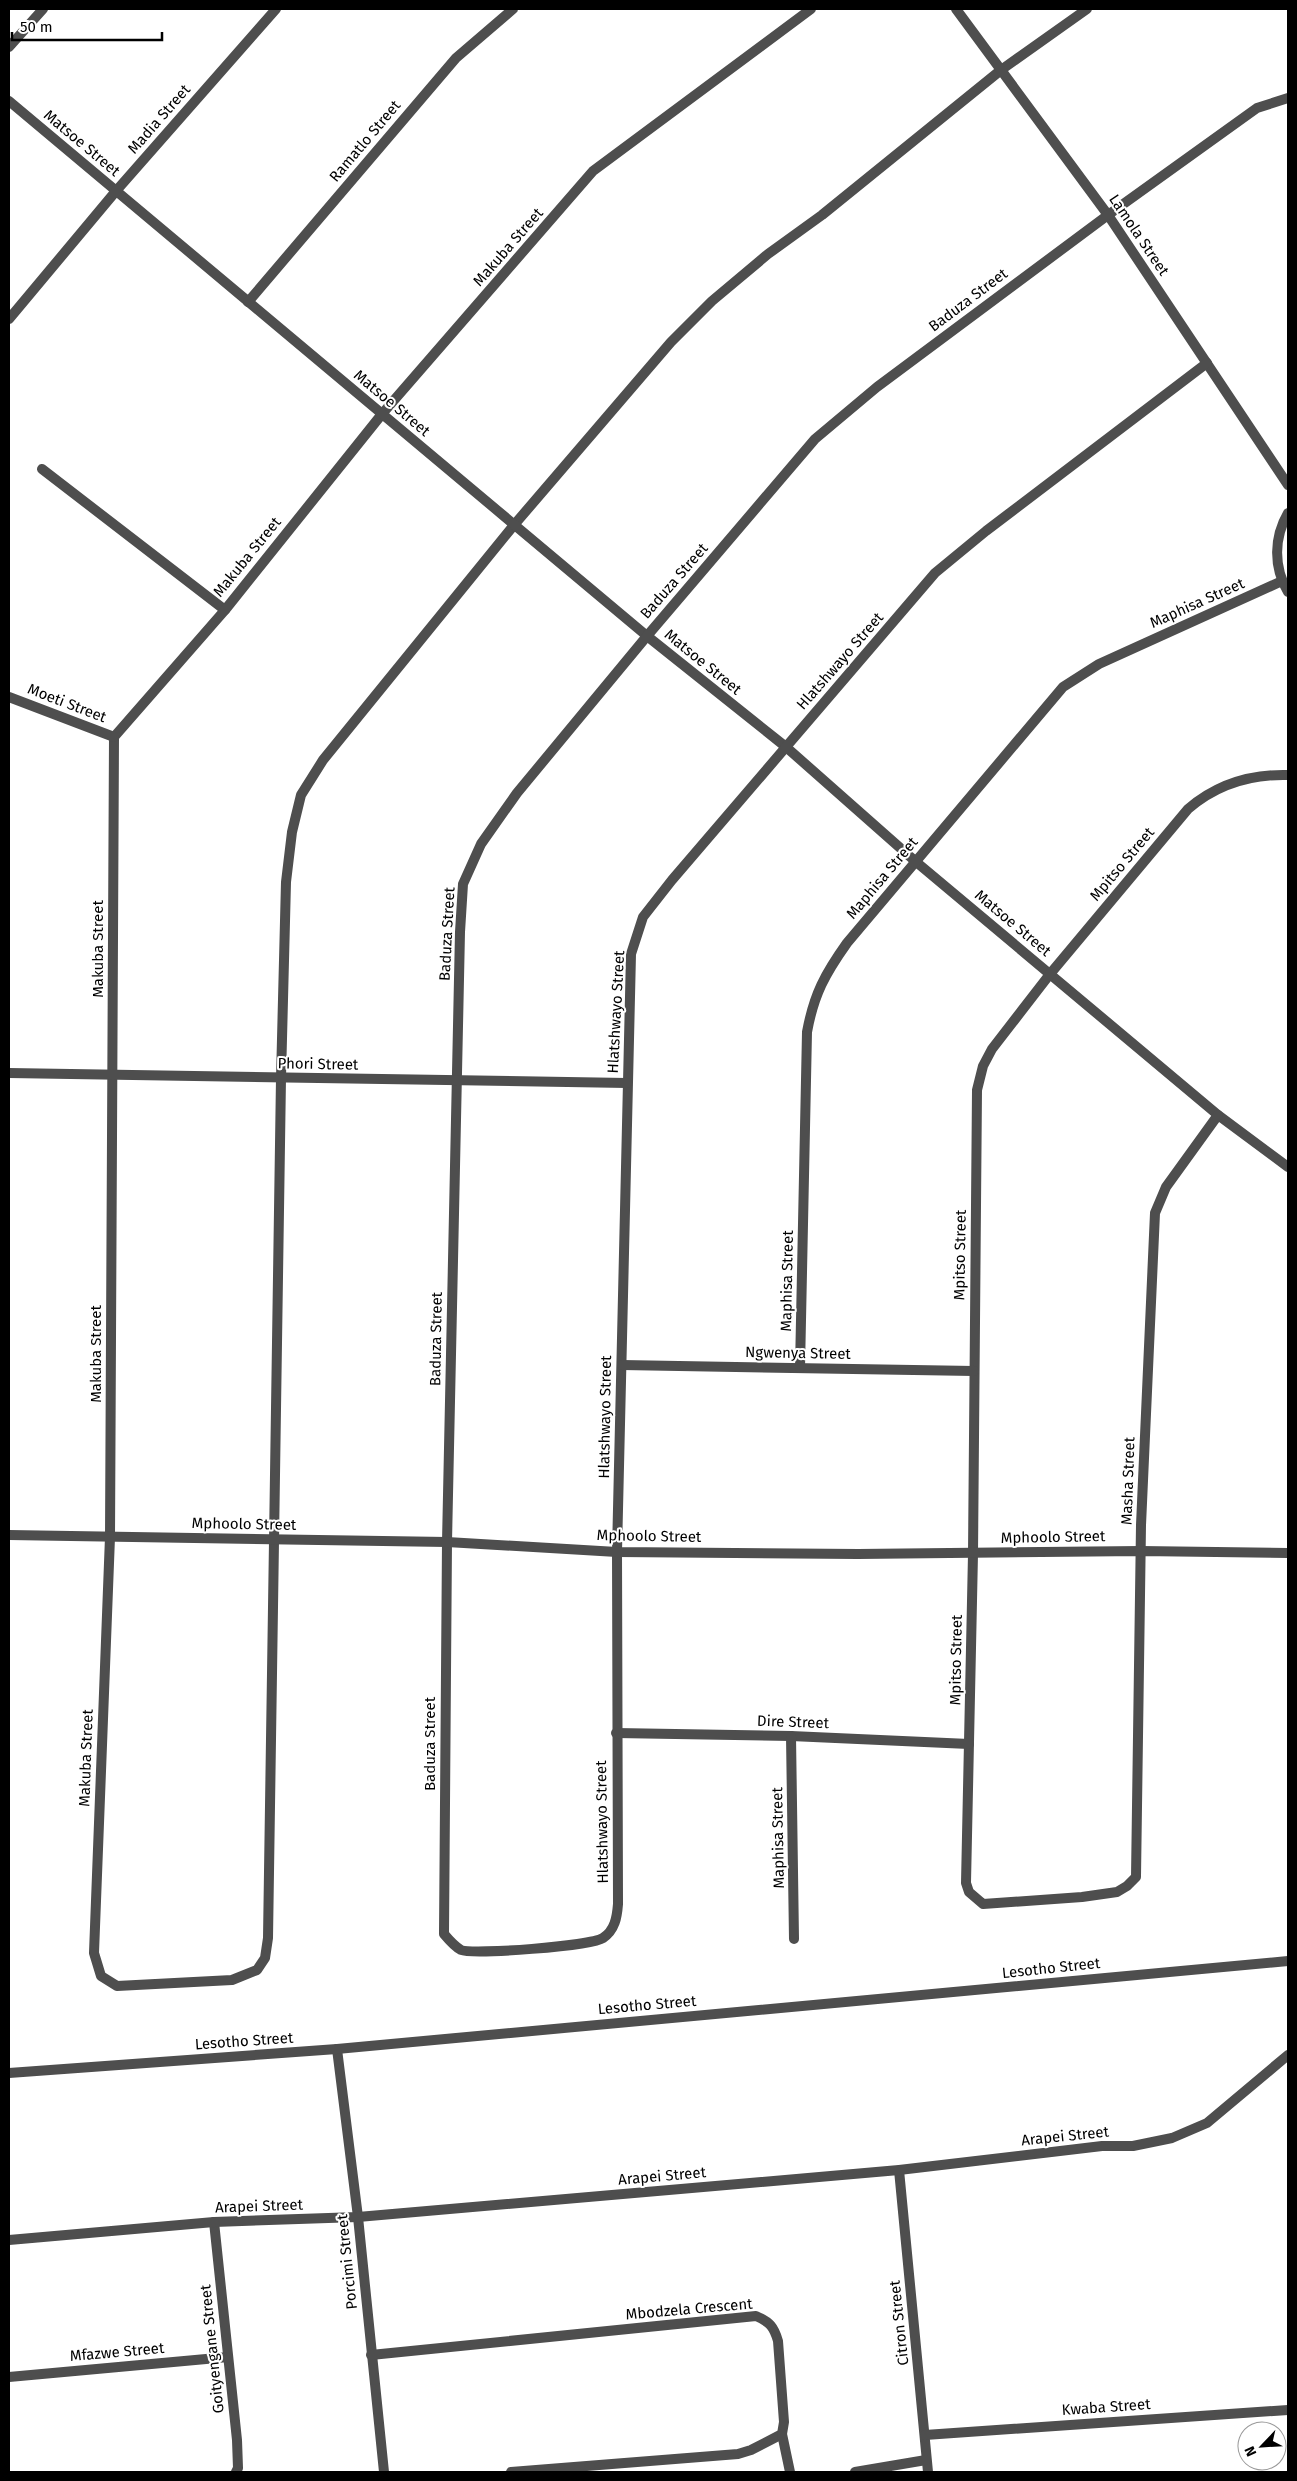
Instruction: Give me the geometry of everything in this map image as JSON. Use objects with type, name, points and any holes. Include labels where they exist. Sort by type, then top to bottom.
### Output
[{"type":"street","points":[[9,47],[43,9]]},
{"type":"street","name":"Madia Street","points":[[9,319],[116,191],[276,9]]},
{"type":"street","name":"Ramatlo Street","points":[[248,302],[456,58],[513,9]]},
{"type":"street","name":"Makuba Street","points":[[274,1539],[268,1938],[265,1958],[257,1970],[232,1980],[117,1986],[101,1976],[94,1952],[110,1537],[114,737],[225,610],[382,414],[593,171],[811,9]]},
{"type":"street","name":"Lamola Street","points":[[956,9],[1108,215],[1288,485]]},
{"type":"street","points":[[274,1539],[286,882],[292,832],[301,795],[322,760],[514,525],[671,342],[712,301],[768,254],[822,215],[1001,70],[1087,9]]},
{"type":"street","name":"Baduza Street","points":[[618,1904],[616,1922],[602,1939],[571,1945],[478,1952],[462,1950],[444,1934],[447,1542],[460,932],[463,884],[482,844],[517,793],[646,636],[815,439],[877,387],[1108,215],[1257,108],[1288,98]]},
{"type":"street","name":"Matsoe Street","points":[[9,101],[646,636],[786,747],[915,861],[1218,1115],[1288,1167]]},
{"type":"street","name":"Hlatshwayo Street","points":[[618,1904],[616,1733],[617,1552],[631,954],[643,918],[935,573],[986,531],[1207,363]]},
{"type":"street","points":[[42,470],[225,610]]},
{"type":"street","points":[[1288,513],[1280,529],[1277,546],[1278,564],[1282,581],[1288,592]]},
{"type":"street","name":"Maphisa Street","points":[[800,1368],[807,1032],[812,1004],[827,972],[847,943],[915,861],[1055,695],[1071,680],[1099,664],[1282,581]]},
{"type":"street","name":"Moeti Street","points":[[9,697],[114,737]]},
{"type":"street","name":"Mpitso Street","points":[[966,1883],[973,1554],[977,1090],[983,1066],[992,1050],[1050,974],[1183,814],[1198,800],[1224,786],[1247,779],[1288,776]]},
{"type":"street","name":"Phori Street","points":[[9,1073],[628,1084]]},
{"type":"street","name":"Masha Street","points":[[966,1883],[969,1892],[983,1904],[1082,1897],[1116,1892],[1127,1886],[1136,1877],[1138,1867],[1141,1551],[1155,1213],[1166,1187],[1218,1115]]},
{"type":"street","name":"Ngwenya Street","points":[[622,1364],[974,1371]]},
{"type":"street","name":"Mphoolo Street","points":[[9,1536],[447,1542],[617,1552],[973,1554],[1141,1551],[1288,1553]]},
{"type":"street","name":"Dire Street","points":[[616,1733],[791,1736],[969,1744]]},
{"type":"street","name":"Maphisa Street","points":[[791,1736],[794,1939]]},
{"type":"street","name":"Lesotho Street","points":[[9,2072],[337,2049],[1288,1961]]},
{"type":"street","name":"Porcimi Street","points":[[337,2049],[358,2217],[384,2472]]},
{"type":"street","name":"Arapei Street","points":[[9,2240],[214,2222],[358,2217],[899,2170],[1102,2146],[1133,2146],[1172,2138],[1207,2123],[1288,2055]]},
{"type":"street","name":"Citron Street","points":[[899,2170],[928,2472]]},
{"type":"street","name":"Goityengane Street","points":[[214,2222],[237,2440],[238,2468],[236,2472]]},
{"type":"street","name":"Mbodzela Crescent","points":[[371,2355],[756,2316],[767,2321],[774,2329],[778,2341],[784,2405],[782,2434],[790,2472]]},
{"type":"street","name":"Mfazwe Street","points":[[9,2377],[228,2357]]},
{"type":"street","name":"Kwaba Street","points":[[925,2435],[1288,2410]]},
{"type":"street","points":[[511,2472],[738,2454],[765,2444],[782,2434]]},
{"type":"street","points":[[855,2472],[926,2460]]}]
